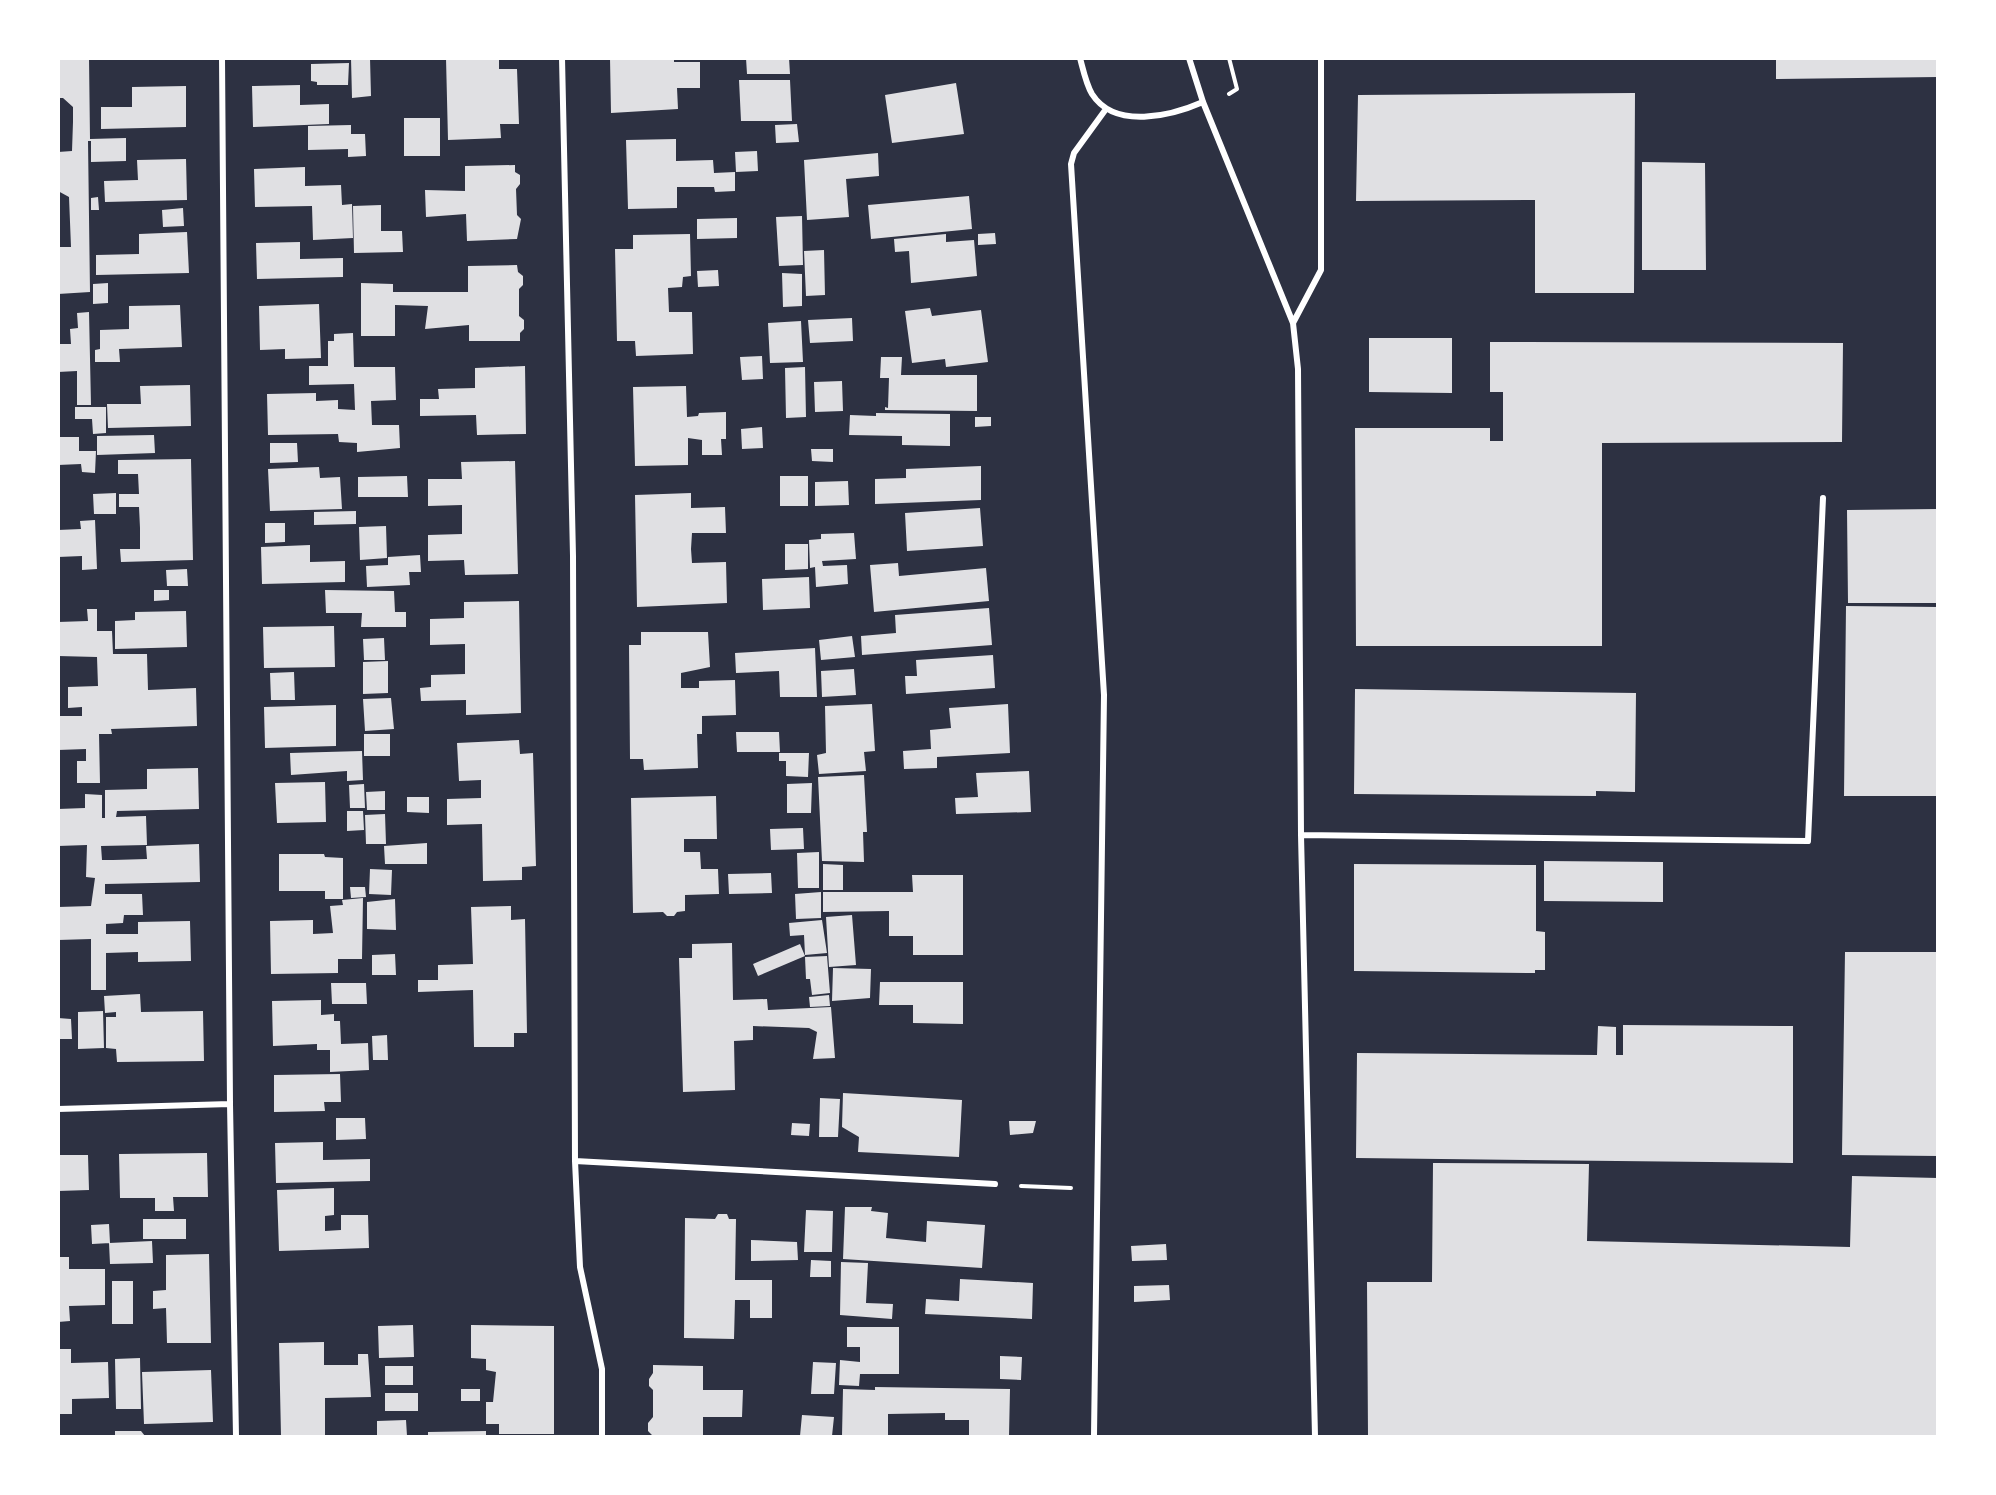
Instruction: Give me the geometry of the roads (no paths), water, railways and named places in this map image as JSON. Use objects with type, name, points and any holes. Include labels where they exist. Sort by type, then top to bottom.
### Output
[{"type":"street","points":[[222,58],[230,1104],[236,1437]]},
{"type":"street","points":[[562,58],[573,556],[575,1161],[580,1267],[602,1369],[602,1437]]},
{"type":"street","points":[[1080,58],[1092,93],[1106,109],[1121,116],[1151,116],[1180,112],[1203,102]]},
{"type":"street","points":[[1189,58],[1203,102],[1293,323],[1298,369],[1301,835],[1315,1437]]},
{"type":"street","points":[[1293,323],[1321,270],[1321,58]]},
{"type":"street","points":[[1094,1437],[1104,695],[1071,164],[1074,153],[1106,109]]},
{"type":"street","points":[[1301,835],[1808,841],[1824,498]]},
{"type":"street","points":[[58,1109],[230,1104]]},
{"type":"street","points":[[575,1161],[995,1184]]}]
